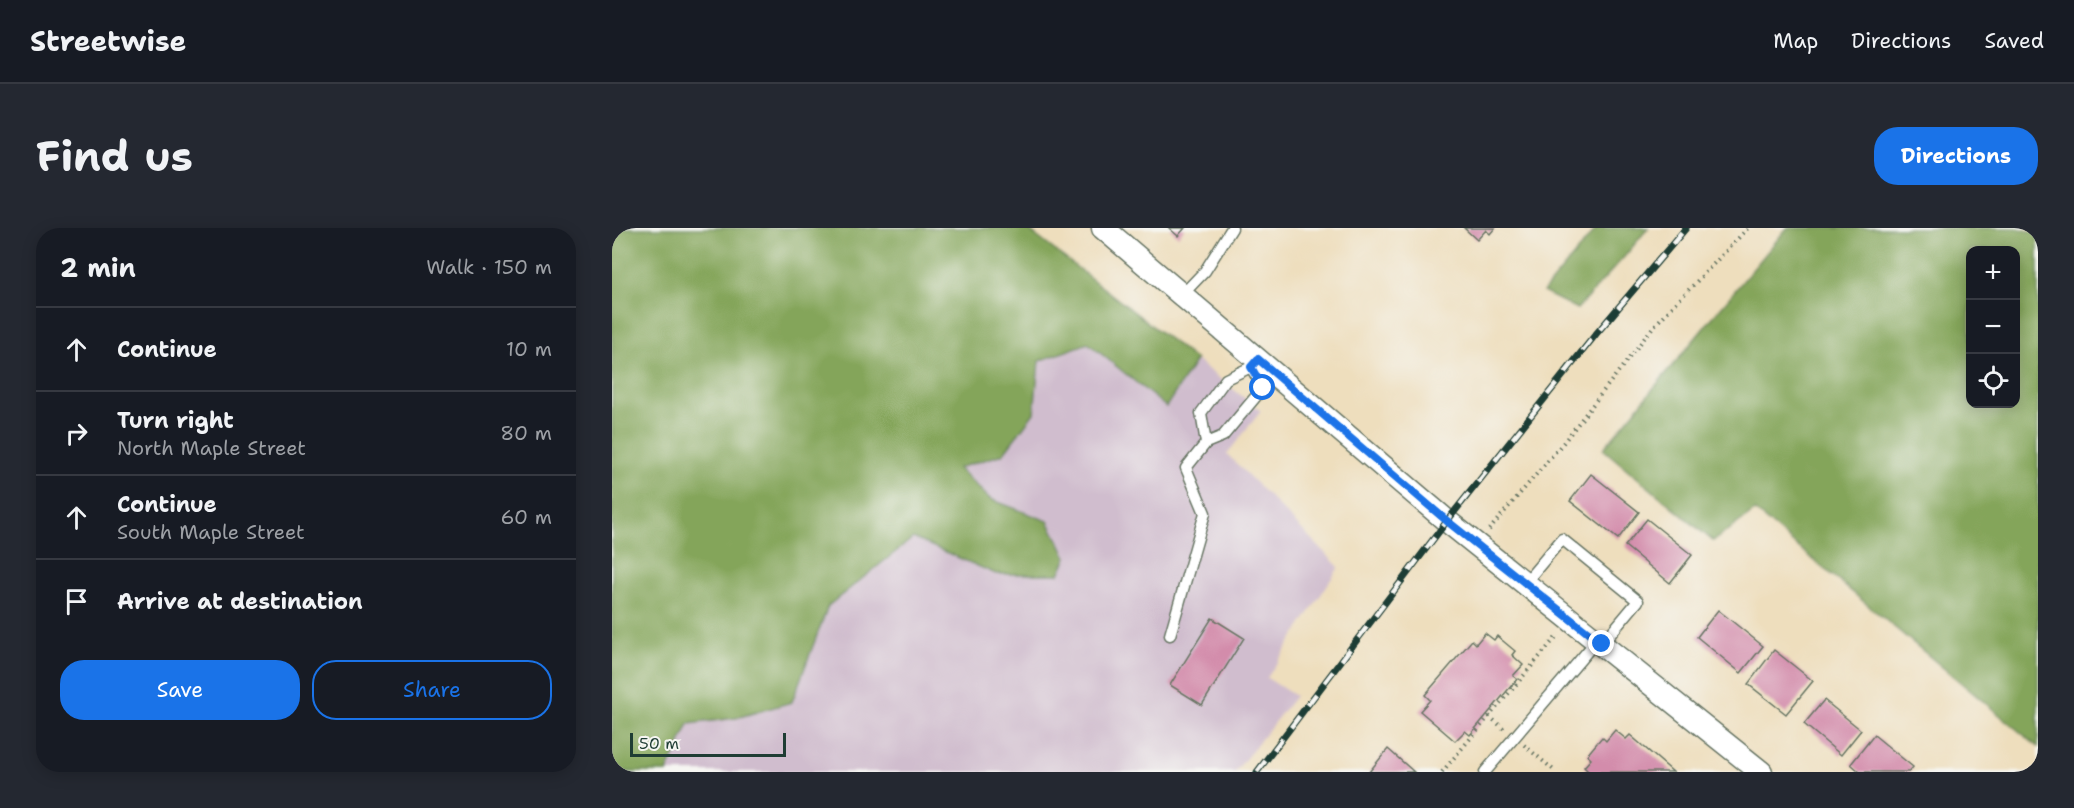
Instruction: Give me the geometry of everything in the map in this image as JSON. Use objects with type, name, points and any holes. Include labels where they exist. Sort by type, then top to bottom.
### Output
[{"type":"street","points":[[1103,228],[1182,295],[1254,363],[1761,772]]},
{"type":"lane","points":[[1182,295],[1205,271],[1232,228]]},
{"type":"lane","points":[[1170,635],[1205,513],[1186,468],[1206,443],[1223,436],[1263,388],[1254,363],[1226,379],[1202,413],[1206,443]]},
{"type":"lane","points":[[1485,772],[1638,601],[1562,539],[1526,583]]},
{"type":"path","points":[[1476,544],[1563,443],[1653,327],[1748,228]]},
{"type":"path","points":[[1442,772],[1558,634]]},
{"type":"shaded area","points":[[1088,343],[1166,407],[1196,360],[1261,411],[1227,454],[1339,567],[1267,678],[1295,696],[1235,772],[667,772],[689,724],[736,718],[792,702],[828,606],[914,538],[996,574],[1048,521],[990,499],[957,468],[1033,413],[1039,361]]},
{"type":"green space","points":[[612,228],[1026,228],[1196,360],[1166,407],[1088,343],[1039,361],[1034,413],[1003,454],[958,468],[990,499],[1048,521],[1067,557],[1059,574],[996,574],[913,538],[828,606],[792,702],[736,718],[689,724],[667,772],[612,772]]},
{"type":"green space","points":[[1597,228],[1648,228],[1577,309],[1543,292]]},
{"type":"green space","points":[[1787,228],[2017,228],[2038,233],[2038,747],[1755,511],[1713,541],[1603,449]]},
{"type":"building","points":[[1169,228],[1185,228],[1178,236]]},
{"type":"building","points":[[1464,228],[1495,228],[1490,234],[1486,230],[1477,240]]},
{"type":"building","points":[[1591,474],[1639,512],[1618,539],[1570,501]]},
{"type":"building","points":[[1647,519],[1692,555],[1670,583],[1625,546]]},
{"type":"building","points":[[1718,610],[1763,646],[1741,673],[1697,637]]},
{"type":"building","points":[[1212,618],[1244,638],[1202,705],[1170,685]]},
{"type":"building","points":[[1485,633],[1494,640],[1497,636],[1515,651],[1512,655],[1523,665],[1513,676],[1517,679],[1470,735],[1465,731],[1455,741],[1420,711],[1430,700],[1425,695],[1472,640],[1476,644]]},
{"type":"building","points":[[1774,650],[1813,681],[1786,714],[1748,684]]},
{"type":"building","points":[[1824,700],[1861,730],[1841,755],[1804,724]]},
{"type":"building","points":[[1615,730],[1626,739],[1630,735],[1673,772],[1589,772],[1584,767],[1591,759],[1587,755],[1602,737],[1606,741]]},
{"type":"building","points":[[1874,735],[1913,767],[1909,772],[1860,772],[1851,764]]},
{"type":"building","points":[[1388,749],[1414,772],[1369,772]]},
{"type":"railway","points":[[1257,772],[1447,521],[1596,334],[1686,228]]},
{"type":"route","points":[[1263,388],[1251,367],[1258,359],[1447,521],[1602,644]]}]
